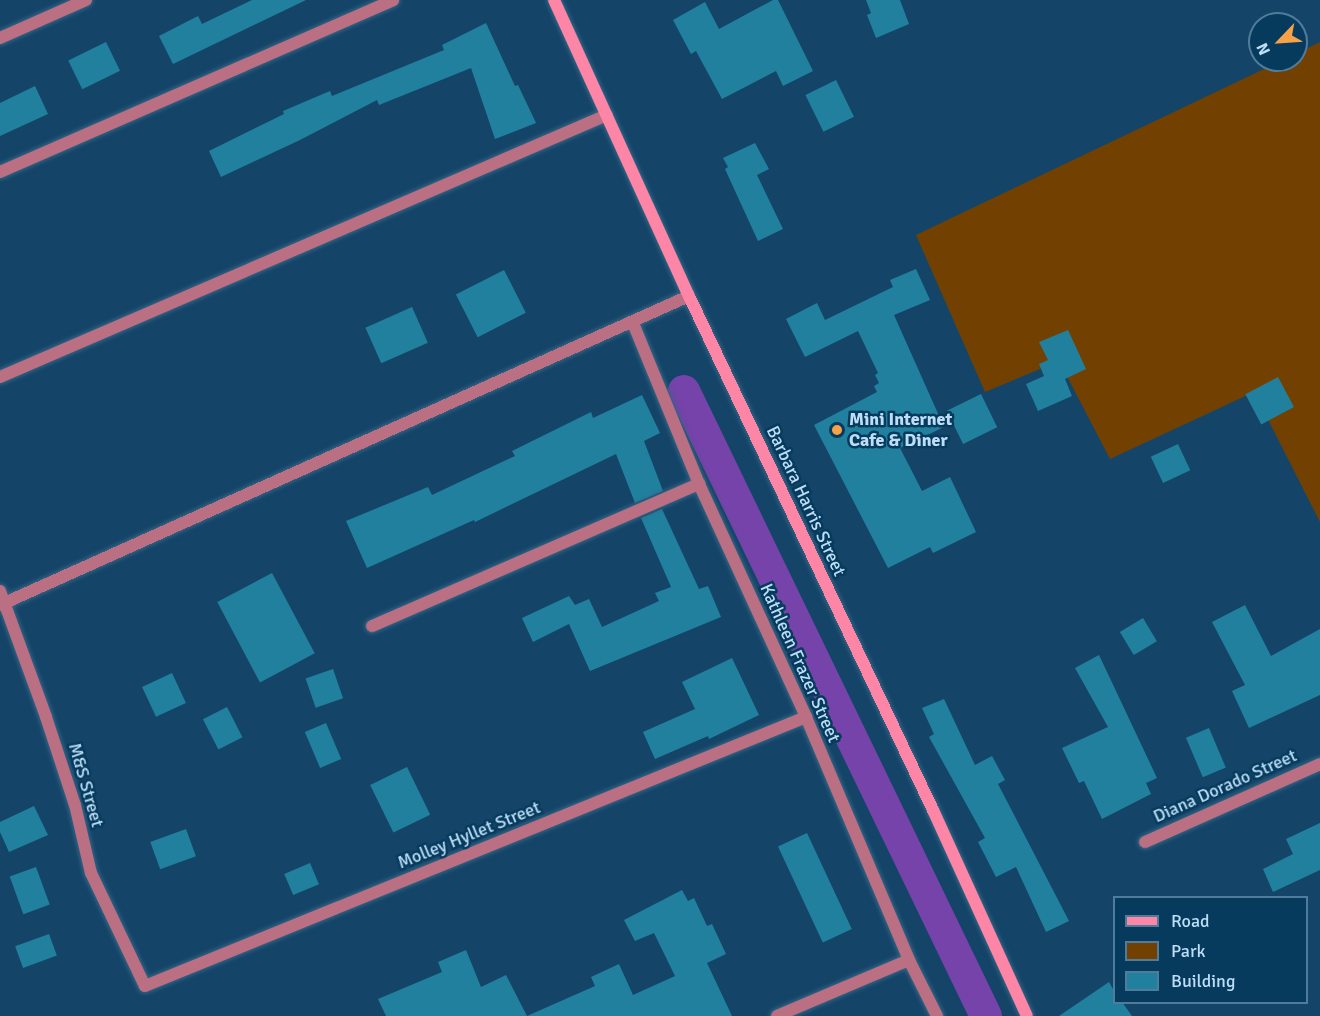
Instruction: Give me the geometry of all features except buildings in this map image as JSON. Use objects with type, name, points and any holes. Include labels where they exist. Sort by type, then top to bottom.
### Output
[{"type":"street","points":[[0,38],[86,0]]},
{"type":"street","points":[[0,172],[393,0]]},
{"type":"street","name":"Barbara Harris Street","points":[[554,0],[689,297],[933,810],[1027,1016]]},
{"type":"street","points":[[0,377],[607,115]]},
{"type":"street","points":[[2,600],[689,297]]},
{"type":"street","name":"Kathleen Frazer Street","points":[[633,323],[699,484],[806,717],[909,960],[937,1016]]},
{"type":"street","points":[[372,626],[699,484]]},
{"type":"street","name":"M&S Street","points":[[2,600],[75,805],[91,873],[145,986]]},
{"type":"street","name":"Molley Hyllet Street","points":[[145,986],[806,717]]},
{"type":"street","name":"Diana Dorado Street","points":[[1145,842],[1320,764]]},
{"type":"street","points":[[777,1016],[909,960]]},
{"type":"green space","points":[[1320,42],[1320,522],[1254,392],[1110,459],[1059,361],[985,392],[916,235],[1258,72],[1308,72],[1308,48]]},
{"type":"waterway","points":[[684,391],[986,1016]]},
{"type":"place","name":"Mini Internet Cafe & Diner","points":[[837,430]]}]
